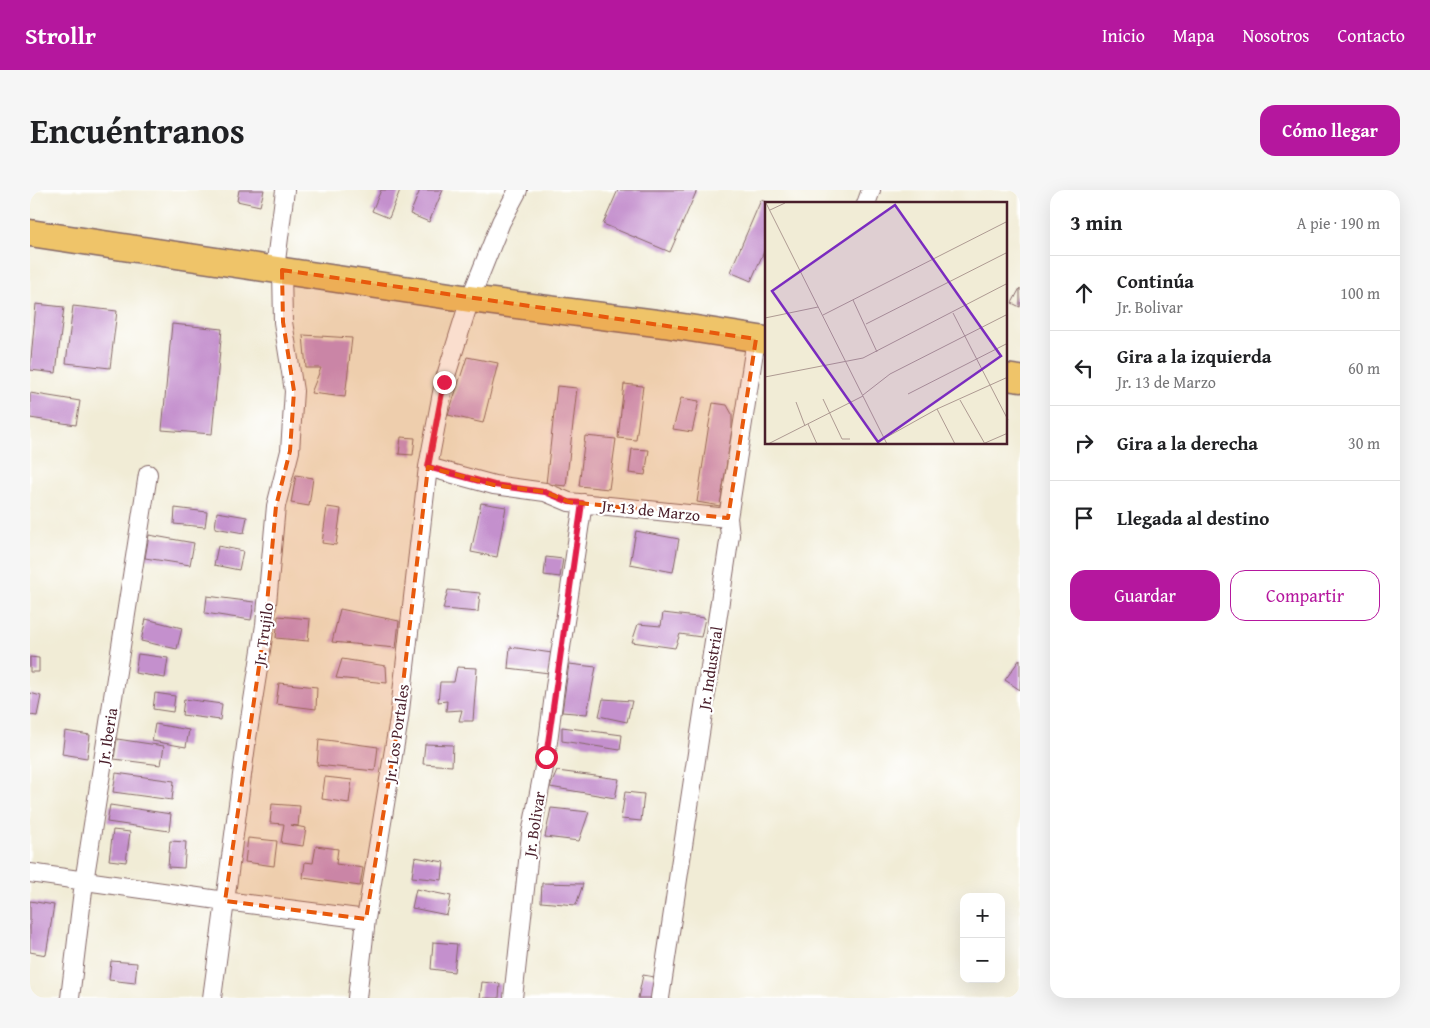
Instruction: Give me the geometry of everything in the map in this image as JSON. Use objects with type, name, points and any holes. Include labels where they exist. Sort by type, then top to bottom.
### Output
[{"type":"highway","points":[[30,233],[470,299],[664,324],[761,339]]},
{"type":"street","name":"Jr. Trujilo","points":[[212,998],[247,738],[265,625],[276,506],[290,451],[294,391],[283,322],[279,270],[285,190]]},
{"type":"street","name":"Jr. Los Portales","points":[[357,998],[366,919],[399,719],[428,467],[444,382],[470,299],[502,222],[518,190]]},
{"type":"street","points":[[867,202],[872,190]]},
{"type":"street","name":"Jr. Industrial","points":[[660,998],[730,535],[728,518],[761,339]]},
{"type":"street","name":"Jr. 13 de Marzo","points":[[428,467],[494,485],[545,492],[569,502],[728,518]]},
{"type":"street","name":"Jr. Iberia","points":[[70,998],[84,882],[148,474]]},
{"type":"street","name":"Jr. Bolivar","points":[[513,998],[531,834],[546,757],[582,503]]},
{"type":"street","points":[[30,873],[84,882],[366,919]]},
{"type":"highlighted area","points":[[282,270],[756,339],[728,518],[569,502],[545,492],[494,485],[428,467],[399,719],[366,919],[225,901],[265,625],[276,506],[290,451],[294,391],[283,322]]},
{"type":"building","points":[[239,190],[264,190],[260,206],[237,201]]},
{"type":"building","points":[[381,190],[400,190],[389,218],[372,211]]},
{"type":"building","points":[[420,190],[443,190],[429,222],[410,214]]},
{"type":"building","points":[[618,190],[697,190],[670,252],[603,224]]},
{"type":"building","points":[[761,200],[766,202],[765,249],[751,281],[730,272]]},
{"type":"building","points":[[1020,288],[1020,307],[1012,303]]},
{"type":"building","points":[[36,304],[64,307],[56,373],[30,370]]},
{"type":"building","points":[[73,306],[117,311],[110,368],[66,363]]},
{"type":"building","points":[[172,324],[222,329],[212,434],[162,430]]},
{"type":"building","points":[[303,335],[352,338],[345,397],[311,393],[321,368],[306,368]]},
{"type":"building","points":[[467,357],[498,363],[483,423],[448,415]]},
{"type":"building","points":[[624,384],[643,386],[636,440],[618,438]]},
{"type":"building","points":[[557,386],[577,388],[566,486],[546,484]]},
{"type":"building","points":[[30,393],[80,401],[76,425],[30,418]]},
{"type":"building","points":[[681,398],[699,401],[692,432],[673,429]]},
{"type":"building","points":[[713,403],[727,405],[732,414],[732,429],[720,506],[697,502]]},
{"type":"building","points":[[585,436],[616,439],[609,489],[579,486]]},
{"type":"building","points":[[401,437],[415,438],[413,455],[399,454]]},
{"type":"building","points":[[632,449],[649,450],[645,475],[629,473]]},
{"type":"building","points":[[296,475],[313,478],[309,506],[291,503]]},
{"type":"building","points":[[481,503],[506,507],[497,557],[471,552]]},
{"type":"building","points":[[327,507],[341,509],[336,545],[322,543]]},
{"type":"building","points":[[175,508],[207,512],[205,527],[174,524]]},
{"type":"building","points":[[217,512],[247,517],[244,533],[215,528]]},
{"type":"building","points":[[636,531],[679,539],[673,572],[630,564]]},
{"type":"building","points":[[149,535],[194,543],[190,565],[145,558]]},
{"type":"building","points":[[218,546],[243,551],[239,570],[214,565]]},
{"type":"building","points":[[546,557],[563,559],[560,577],[544,575]]},
{"type":"building","points":[[448,590],[480,593],[478,612],[443,609]]},
{"type":"building","points":[[207,596],[254,602],[251,620],[205,613]]},
{"type":"building","points":[[340,609],[399,621],[396,648],[332,642]]},
{"type":"building","points":[[663,613],[705,618],[701,637],[680,634],[675,648],[632,642],[638,624],[661,626]]},
{"type":"building","points":[[278,616],[310,619],[308,641],[276,638]]},
{"type":"building","points":[[146,619],[182,628],[177,649],[141,641]]},
{"type":"building","points":[[510,647],[552,653],[549,673],[508,668]]},
{"type":"building","points":[[138,654],[168,658],[165,678],[135,673]]},
{"type":"building","points":[[30,657],[39,658],[39,672],[30,672]]},
{"type":"building","points":[[342,659],[386,666],[387,683],[336,678]]},
{"type":"building","points":[[1020,659],[1020,690],[1005,680]]},
{"type":"building","points":[[569,664],[596,667],[587,714],[562,712]]},
{"type":"building","points":[[457,667],[477,668],[473,721],[459,721],[462,710],[446,711],[447,701],[438,702],[440,682],[454,682]]},
{"type":"building","points":[[279,683],[317,687],[316,709],[276,704]]},
{"type":"building","points":[[30,693],[41,696],[37,716],[30,715]]},
{"type":"building","points":[[155,693],[175,696],[173,712],[153,709]]},
{"type":"building","points":[[184,699],[222,704],[220,720],[182,715]]},
{"type":"building","points":[[603,699],[632,701],[627,722],[599,716]]},
{"type":"building","points":[[155,724],[189,730],[186,747],[152,741]]},
{"type":"building","points":[[562,727],[622,735],[620,750],[562,741]]},
{"type":"building","points":[[65,731],[90,735],[87,758],[62,754]]},
{"type":"building","points":[[117,739],[164,746],[161,765],[114,759]]},
{"type":"building","points":[[319,739],[378,747],[375,771],[317,765]]},
{"type":"building","points":[[425,744],[453,745],[452,766],[423,764]]},
{"type":"building","points":[[557,771],[619,779],[615,798],[550,787]]},
{"type":"building","points":[[116,773],[174,781],[172,800],[113,792]]},
{"type":"building","points":[[325,777],[352,780],[349,803],[322,799]]},
{"type":"building","points":[[625,792],[644,794],[641,821],[621,819]]},
{"type":"building","points":[[272,804],[300,806],[298,826],[290,825],[306,828],[303,846],[281,843],[284,824],[270,823]]},
{"type":"building","points":[[110,805],[171,814],[169,831],[107,822]]},
{"type":"building","points":[[551,808],[589,812],[579,841],[545,837]]},
{"type":"building","points":[[113,830],[130,832],[126,862],[109,860]]},
{"type":"building","points":[[248,838],[277,841],[274,866],[245,862]]},
{"type":"building","points":[[170,841],[186,842],[184,868],[168,867]]},
{"type":"building","points":[[316,846],[338,849],[336,864],[363,868],[360,886],[303,878],[305,862],[313,863]]},
{"type":"building","points":[[415,857],[444,862],[442,880],[412,877]]},
{"type":"building","points":[[542,883],[583,884],[576,905],[541,902]]},
{"type":"building","points":[[416,889],[451,896],[447,915],[412,908]]},
{"type":"building","points":[[30,901],[54,905],[46,955],[30,952]]},
{"type":"building","points":[[433,942],[457,944],[454,972],[431,969]]},
{"type":"building","points":[[111,961],[137,963],[135,983],[109,980]]},
{"type":"building","points":[[643,975],[660,978],[656,998],[638,998]]},
{"type":"building","points":[[482,982],[500,984],[499,998],[480,998]]},
{"type":"route","points":[[444,382],[428,467],[494,485],[545,492],[569,502],[582,503],[546,757]]}]
